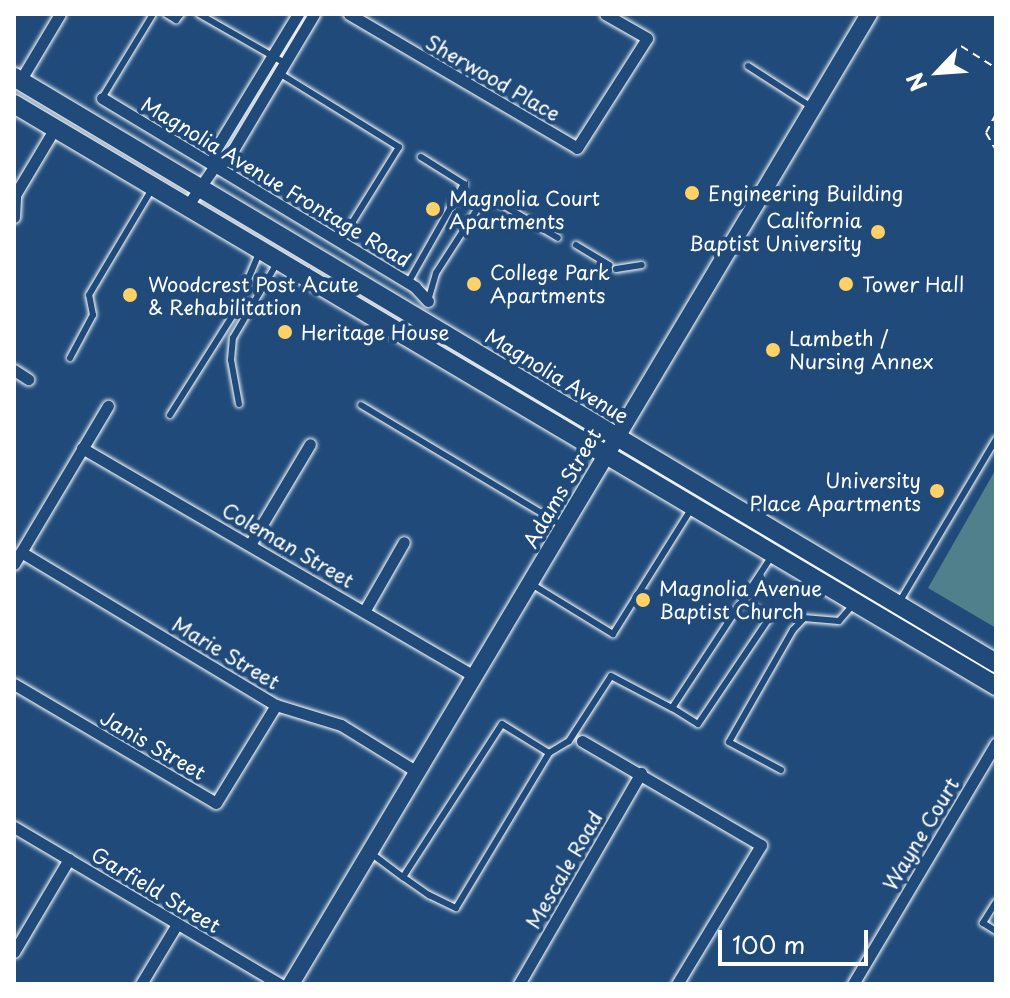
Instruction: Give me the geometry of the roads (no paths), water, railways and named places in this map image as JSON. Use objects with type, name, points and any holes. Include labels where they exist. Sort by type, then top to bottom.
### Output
[{"type":"main road","name":"Adams Street","points":[[291,984],[869,14]]},
{"type":"main road","name":"Magnolia Avenue","points":[[17,79],[996,663]]},
{"type":"main road","name":"Magnolia Avenue","points":[[14,104],[996,686]]},
{"type":"street","points":[[17,79],[60,14]]},
{"type":"street","points":[[214,167],[214,152],[298,14]]},
{"type":"street","points":[[188,205],[214,167],[227,160],[314,14]]},
{"type":"street","name":"Sherwood Place","points":[[349,14],[577,148],[647,38],[605,14]]},
{"type":"street","name":"Magnolia Avenue Frontage Road","points":[[102,98],[408,283],[428,301]]},
{"type":"street","points":[[14,217],[14,195],[55,128]]},
{"type":"street","points":[[14,370],[28,379]]},
{"type":"street","points":[[14,564],[108,406]]},
{"type":"street","points":[[251,543],[310,444]]},
{"type":"street","name":"Coleman Street","points":[[82,448],[251,543],[474,676]]},
{"type":"street","points":[[365,610],[404,542]]},
{"type":"street","name":"Marie Street","points":[[21,552],[276,705],[319,715],[417,772]]},
{"type":"street","name":"Janis Street","points":[[14,684],[216,803],[276,705]]},
{"type":"street","points":[[582,741],[761,845],[677,984]]},
{"type":"street","name":"Wayne Court","points":[[853,984],[996,743]]},
{"type":"street","name":"Mescale Road","points":[[519,984],[641,773]]},
{"type":"street","name":"Garfield Street","points":[[14,827],[280,984]]},
{"type":"street","points":[[14,952],[69,859]]},
{"type":"street","points":[[141,984],[177,924]]},
{"type":"lane","points":[[102,98],[153,14]]},
{"type":"lane","points":[[166,14],[176,20],[181,14]]},
{"type":"lane","points":[[199,14],[271,57],[282,68],[399,147],[340,242]]},
{"type":"lane","points":[[748,66],[813,108]]},
{"type":"lane","points":[[408,283],[464,184],[421,157]]},
{"type":"lane","points":[[70,358],[93,315],[89,295],[154,185]]},
{"type":"lane","points":[[428,301],[436,273],[481,202],[501,204],[558,238]]},
{"type":"lane","points":[[576,245],[609,265]]},
{"type":"lane","points":[[170,415],[233,315],[261,249]]},
{"type":"lane","points":[[239,404],[233,338],[279,260]]},
{"type":"lane","points":[[616,269],[642,265]]},
{"type":"lane","points":[[361,405],[563,526]]},
{"type":"lane","points":[[898,606],[996,439]]},
{"type":"lane","points":[[529,583],[613,634],[693,506]]},
{"type":"lane","points":[[672,708],[773,553]]},
{"type":"lane","points":[[370,852],[403,877],[456,908],[549,753],[569,741],[611,676],[698,724],[770,617],[744,601]]},
{"type":"lane","points":[[781,770],[729,742],[793,630],[804,618],[839,621],[856,602]]},
{"type":"lane","points":[[403,877],[502,724],[549,753]]},
{"type":"lane","points":[[996,902],[983,923],[996,931]]},
{"type":"place","name":"Engineering Building","points":[[692,193]]},
{"type":"place","name":"Magnolia Court Apartments","points":[[433,209]]},
{"type":"place","name":"California Baptist University","points":[[878,232]]},
{"type":"place","name":"College Park Apartments","points":[[474,284]]},
{"type":"place","name":"Tower Hall","points":[[846,284]]},
{"type":"place","name":"Woodcrest Post Acute & Rehabilitation","points":[[130,295]]},
{"type":"place","name":"Heritage House","points":[[285,332]]},
{"type":"place","name":"Lambeth / Nursing Annex","points":[[773,350]]},
{"type":"place","name":"University Place Apartments","points":[[937,491]]},
{"type":"place","name":"Magnolia Avenue Baptist Church","points":[[643,600]]}]
